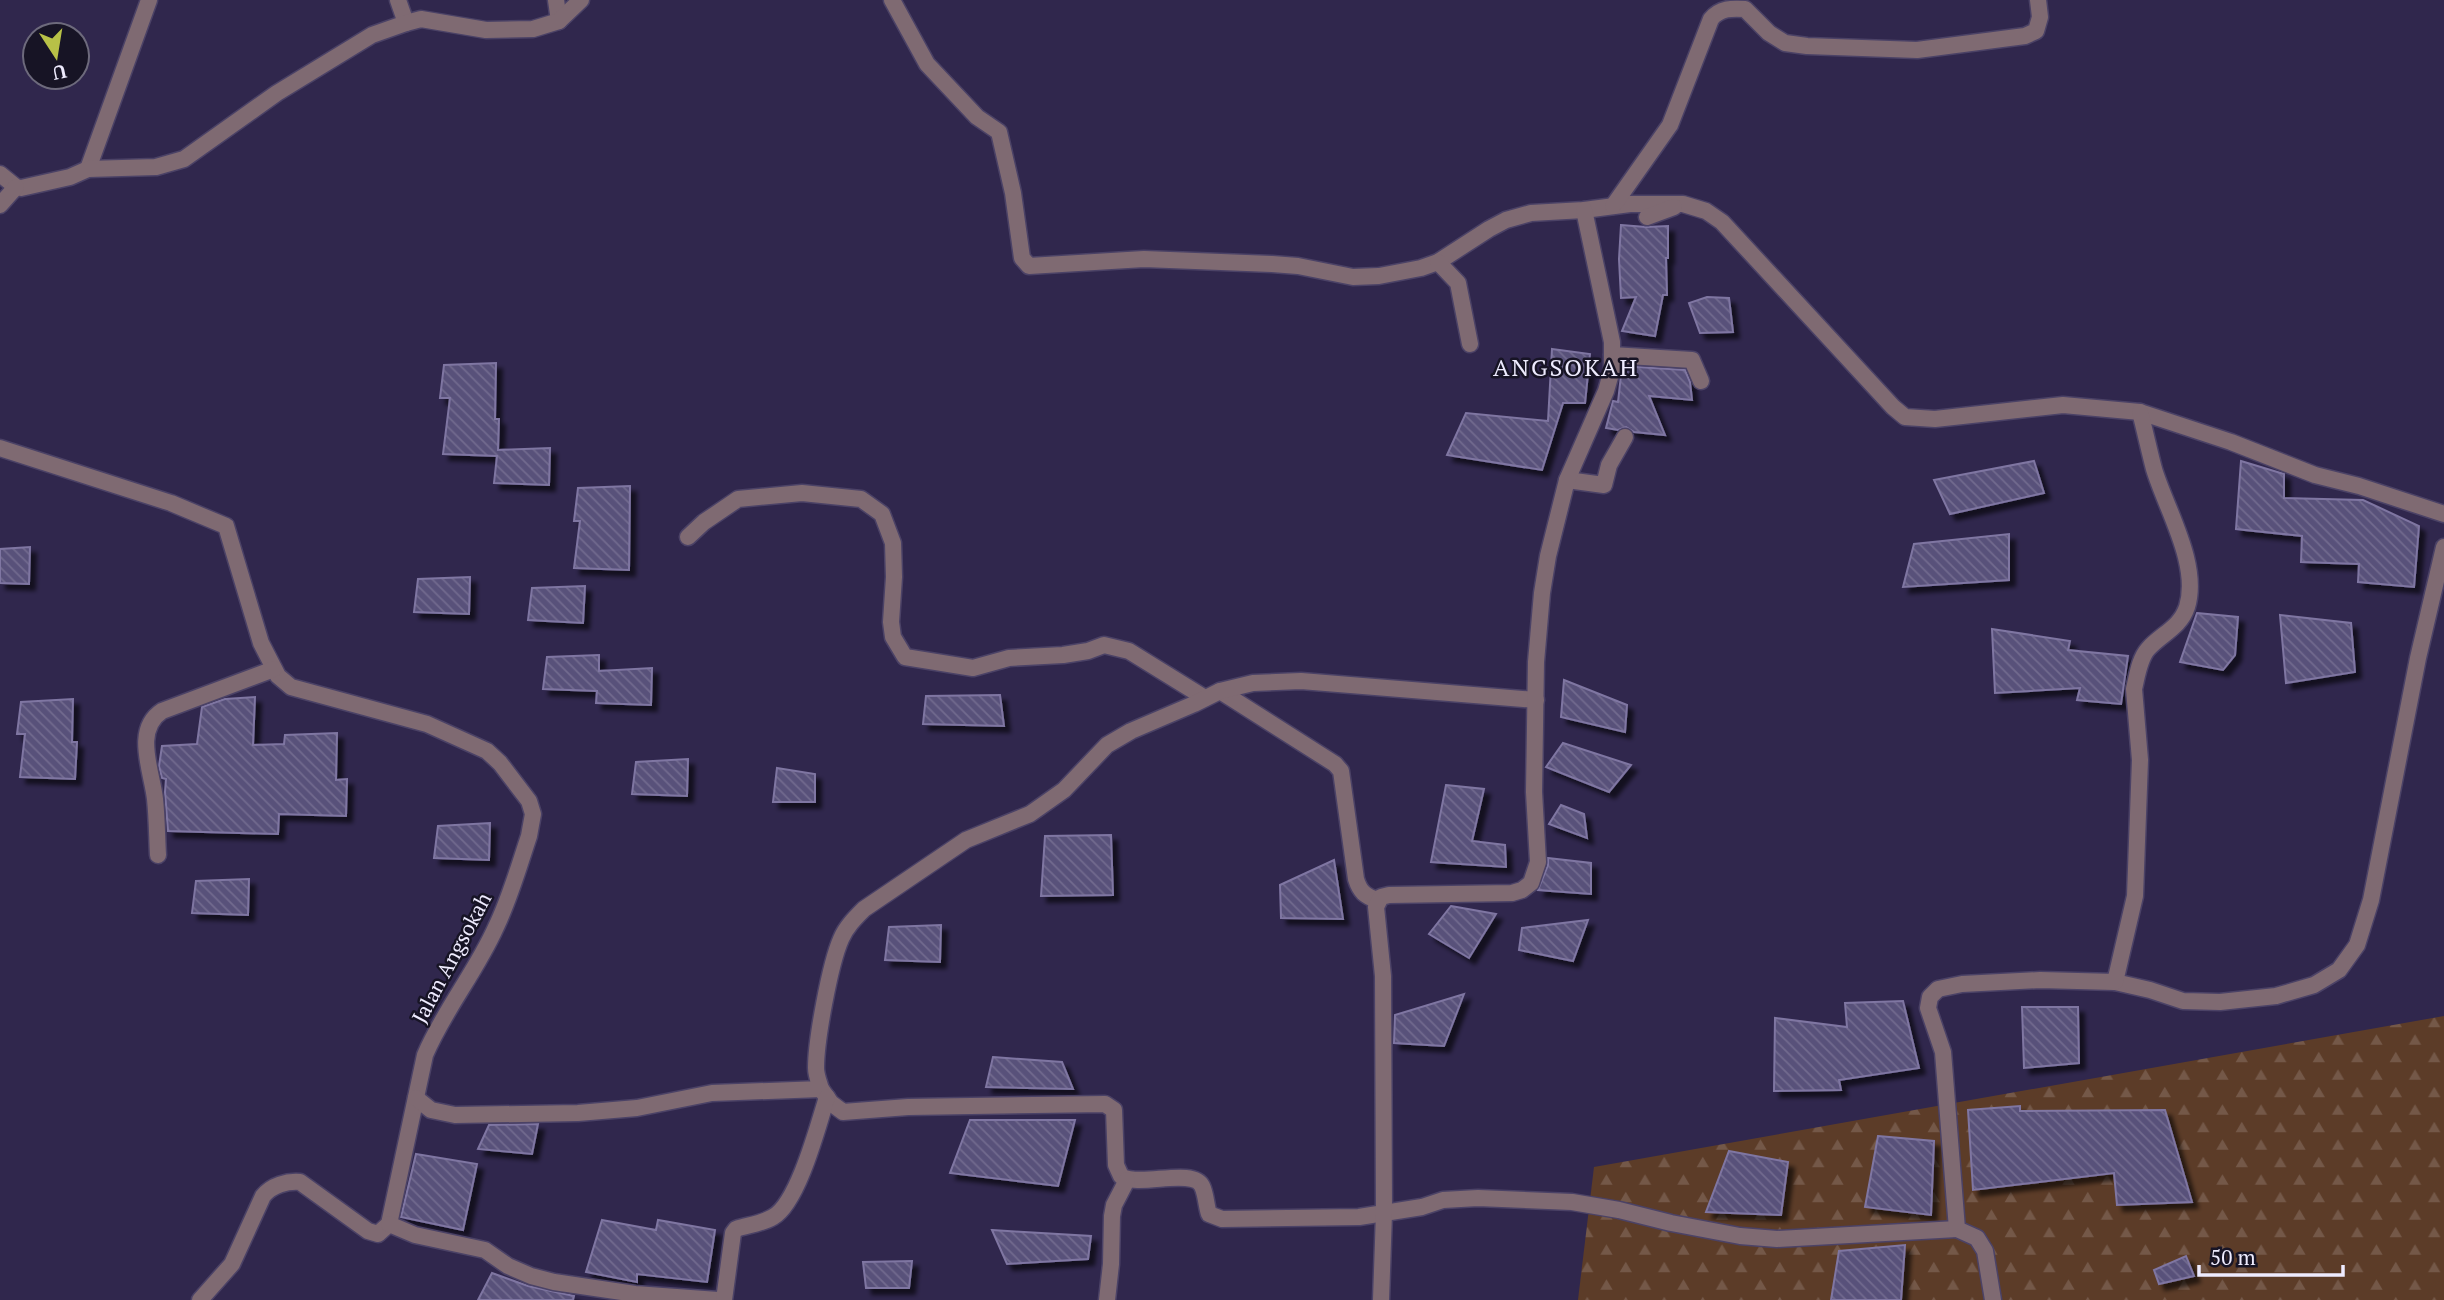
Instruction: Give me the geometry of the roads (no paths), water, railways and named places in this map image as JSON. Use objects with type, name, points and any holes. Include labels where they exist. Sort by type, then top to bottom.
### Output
[{"type":"street","points":[[89,169],[149,0]]},
{"type":"street","points":[[398,0],[407,23]]},
{"type":"street","points":[[556,0],[559,21]]},
{"type":"street","points":[[0,174],[16,187],[30,187],[70,177],[89,169],[156,167],[184,159],[277,93],[372,35],[421,19],[486,30],[533,29],[559,21],[581,0]]},
{"type":"street","points":[[892,0],[928,64],[977,117],[999,132],[1013,193],[1022,258],[1029,265],[1144,259],[1298,266],[1353,277],[1399,273],[1438,262],[1506,220],[1531,212],[1683,204],[1706,211],[1721,222],[1893,407],[1905,416],[1935,419],[2063,405],[2140,412],[2231,442],[2315,475],[2359,486],[2444,514]]},
{"type":"street","points":[[1613,206],[1670,125],[1711,19],[1716,13],[1734,8],[1745,9],[1769,33],[1785,43],[1917,50],[2025,36],[2036,31],[2040,17],[2038,0]]},
{"type":"street","points":[[0,205],[16,187]]},
{"type":"street","points":[[1647,217],[1683,204]]},
{"type":"street","points":[[1377,900],[1389,895],[1511,893],[1531,883],[1538,862],[1534,792],[1535,700],[1542,593],[1548,556],[1567,480],[1606,391],[1612,370],[1612,342],[1584,210]]},
{"type":"street","points":[[1438,262],[1458,283],[1471,344]]},
{"type":"street","points":[[1612,355],[1692,360],[1700,381]]},
{"type":"street","points":[[2115,982],[2135,896],[2140,760],[2134,689],[2136,678],[2146,651],[2175,628],[2182,618],[2187,607],[2190,586],[2177,527],[2155,471],[2140,412]]},
{"type":"street","points":[[1567,480],[1604,485],[1609,465],[1625,437]]},
{"type":"street","name":"Jalan Angsokah","points":[[0,448],[171,503],[226,526],[261,643],[278,676],[292,687],[427,724],[487,751],[500,763],[531,807],[532,823],[529,835],[496,927],[435,1032],[425,1055],[389,1224]]},
{"type":"street","points":[[688,537],[704,522],[738,499],[802,493],[861,499],[882,514],[893,543],[891,622],[893,637],[905,657],[974,668],[1021,656],[1075,653],[1104,645],[1129,651],[1335,764],[1341,771],[1359,890],[1377,900]]},
{"type":"street","points":[[1957,1228],[1945,1065],[1928,1008],[1930,997],[1938,989],[1962,984],[2040,980],[2115,982],[2183,1001],[2220,1002],[2276,996],[2314,985],[2339,970],[2357,944],[2371,900],[2418,658],[2444,547]]},
{"type":"street","points":[[158,855],[155,799],[146,748],[149,725],[153,717],[162,711],[274,668]]},
{"type":"street","points":[[1535,700],[1301,681],[1254,683],[1212,695],[1130,731],[1107,745],[1064,790],[1030,814],[967,840],[864,909],[850,923],[840,940],[832,973],[817,1067],[824,1093],[836,1108],[843,1112],[908,1107],[1105,1104],[1114,1110],[1116,1165],[1118,1172],[1126,1180],[1176,1178],[1197,1181],[1202,1185],[1209,1214],[1222,1219],[1335,1219],[1422,1207],[1443,1200],[1489,1198],[1572,1202],[1740,1236],[1777,1239],[1957,1228],[1977,1238],[1985,1251],[1993,1300]]},
{"type":"street","points":[[1377,900],[1383,976],[1384,1213],[1381,1300]]},
{"type":"street","points":[[416,1098],[431,1110],[455,1115],[578,1113],[637,1108],[712,1093],[824,1093]]},
{"type":"street","points":[[724,1300],[733,1233],[736,1229],[775,1216],[792,1196],[813,1143],[824,1093]]},
{"type":"street","points":[[1107,1300],[1112,1216],[1114,1205],[1126,1180]]},
{"type":"street","points":[[200,1300],[232,1264],[263,1196],[271,1188],[292,1181],[300,1182],[368,1231],[378,1234],[389,1224],[415,1235],[485,1250],[508,1266],[554,1282],[635,1294],[718,1300]]},
{"type":"district","name":"ANGSOKAH","points":[[1566,368]]}]
